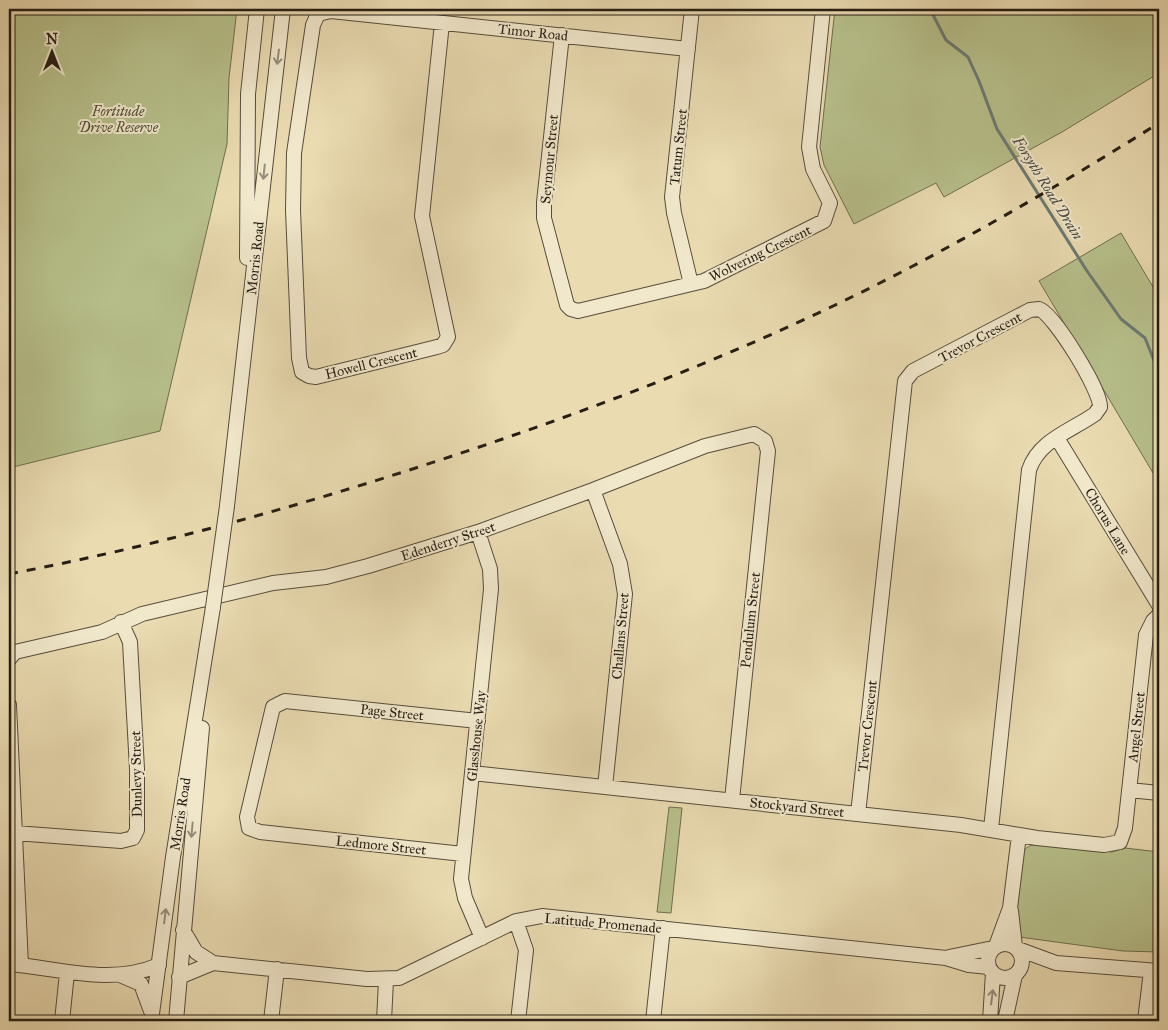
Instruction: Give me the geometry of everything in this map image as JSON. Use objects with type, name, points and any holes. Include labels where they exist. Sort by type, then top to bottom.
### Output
[{"type":"street","name":"Morris Road","points":[[227,506],[247,264],[248,94],[257,9]]},
{"type":"street","name":"Morris Road","points":[[152,1017],[173,857],[213,607],[227,506],[284,9]]},
{"type":"street","name":"Tatum Street","points":[[691,284],[672,197],[692,9]]},
{"type":"street","name":"Wolvering Crescent","points":[[571,309],[586,310],[713,277],[824,221],[830,203],[813,170],[809,147],[824,9]]},
{"type":"street","name":"Timor Road","points":[[318,14],[331,11],[688,49]]},
{"type":"street","name":"Howell Crescent","points":[[318,14],[313,25],[294,153],[293,210],[300,366],[302,372],[316,377],[437,347],[443,344],[448,336],[422,216],[442,23]]},
{"type":"street","name":"Seymour Street","points":[[562,36],[544,202],[544,218],[564,296],[571,309]]},
{"type":"street","points":[[247,123],[270,123]]},
{"type":"street","name":"Trevor Crescent","points":[[858,814],[902,394],[907,377],[913,371],[1024,314],[1036,309],[1042,309],[1054,321],[1100,399],[1100,407],[1095,414],[1042,447],[1034,457],[1029,470],[991,829]]},
{"type":"street","name":"Edenderry Street","points":[[9,659],[15,652],[102,632],[142,614],[273,584],[326,577],[368,566],[478,532],[717,442],[750,434],[758,435],[765,440]]},
{"type":"street","name":"Chorus Lane","points":[[1057,438],[1159,605]]},
{"type":"street","name":"Pendulum Street","points":[[732,800],[768,451],[765,440]]},
{"type":"street","name":"Challans Street","points":[[593,490],[620,564],[625,594],[605,787]]},
{"type":"street","name":"Glasshouse Way","points":[[478,532],[490,569],[491,589],[461,879],[463,892],[482,938]]},
{"type":"street","name":"Morris Road","points":[[176,1021],[213,607]]},
{"type":"street","name":"Angel Street","points":[[1120,842],[1125,828],[1146,635],[1159,614]]},
{"type":"street","name":"Dunlevy Street","points":[[15,833],[121,841],[133,838],[137,830],[136,749],[130,642],[121,622]]},
{"type":"street","name":"Page Street","points":[[298,837],[260,832],[249,828],[246,817],[273,707],[285,701],[478,721]]},
{"type":"street","points":[[9,705],[15,833],[15,965],[96,976],[144,972],[159,965]]},
{"type":"street","name":"Stockyard Street","points":[[472,773],[991,829],[1018,835],[1104,845],[1120,842]]},
{"type":"street","points":[[1129,790],[1159,793]]},
{"type":"street","points":[[990,1021],[991,970],[988,955],[994,947],[1010,908],[1018,835]]},
{"type":"street","name":"Ledmore Street","points":[[298,837],[464,854]]},
{"type":"street","points":[[1005,1021],[1022,961],[1017,948],[1010,908]]},
{"type":"street","name":"Latitude Promenade","points":[[179,977],[213,963],[386,980],[410,974],[516,922],[554,916],[946,958],[991,970]]},
{"type":"street","points":[[516,922],[526,950],[518,1021]]},
{"type":"street","points":[[653,1021],[663,928]]},
{"type":"street","points":[[183,930],[196,952],[213,963]]},
{"type":"street","points":[[994,947],[1006,943],[1056,963],[1155,971],[1145,1021]]},
{"type":"street","name":"Latitude Promenade","points":[[946,958],[994,947]]},
{"type":"street","points":[[991,970],[1004,978],[1018,972],[1056,963]]},
{"type":"street","points":[[271,1021],[277,969]]},
{"type":"street","points":[[62,1021],[67,973]]},
{"type":"street","points":[[120,975],[141,984],[152,1017]]},
{"type":"street","points":[[384,1021],[386,980]]},
{"type":"green space","name":"Fortitude Drive Reserve","points":[[9,9],[237,9],[229,78],[227,144],[160,431],[9,468]]},
{"type":"green space","points":[[835,9],[1159,9],[1159,73],[1062,132],[944,197],[936,183],[854,224],[824,165],[820,147]]},
{"type":"green space","points":[[1121,233],[1159,297],[1159,483],[1039,281]]},
{"type":"green space","points":[[669,807],[682,808],[671,913],[657,912]]},
{"type":"green space","points":[[1037,844],[1112,852],[1125,848],[1159,852],[1159,952],[1123,951],[1019,937],[1018,893],[1021,859],[1027,848]]},
{"type":"waterway","name":"Forsyth Road Drain","points":[[930,9],[946,40],[968,57],[997,129],[1087,271],[1121,319],[1145,338],[1159,373]]},
{"type":"railway","points":[[9,574],[131,548],[312,500],[431,463],[598,405],[756,341],[860,293],[974,233],[1159,123]]}]
